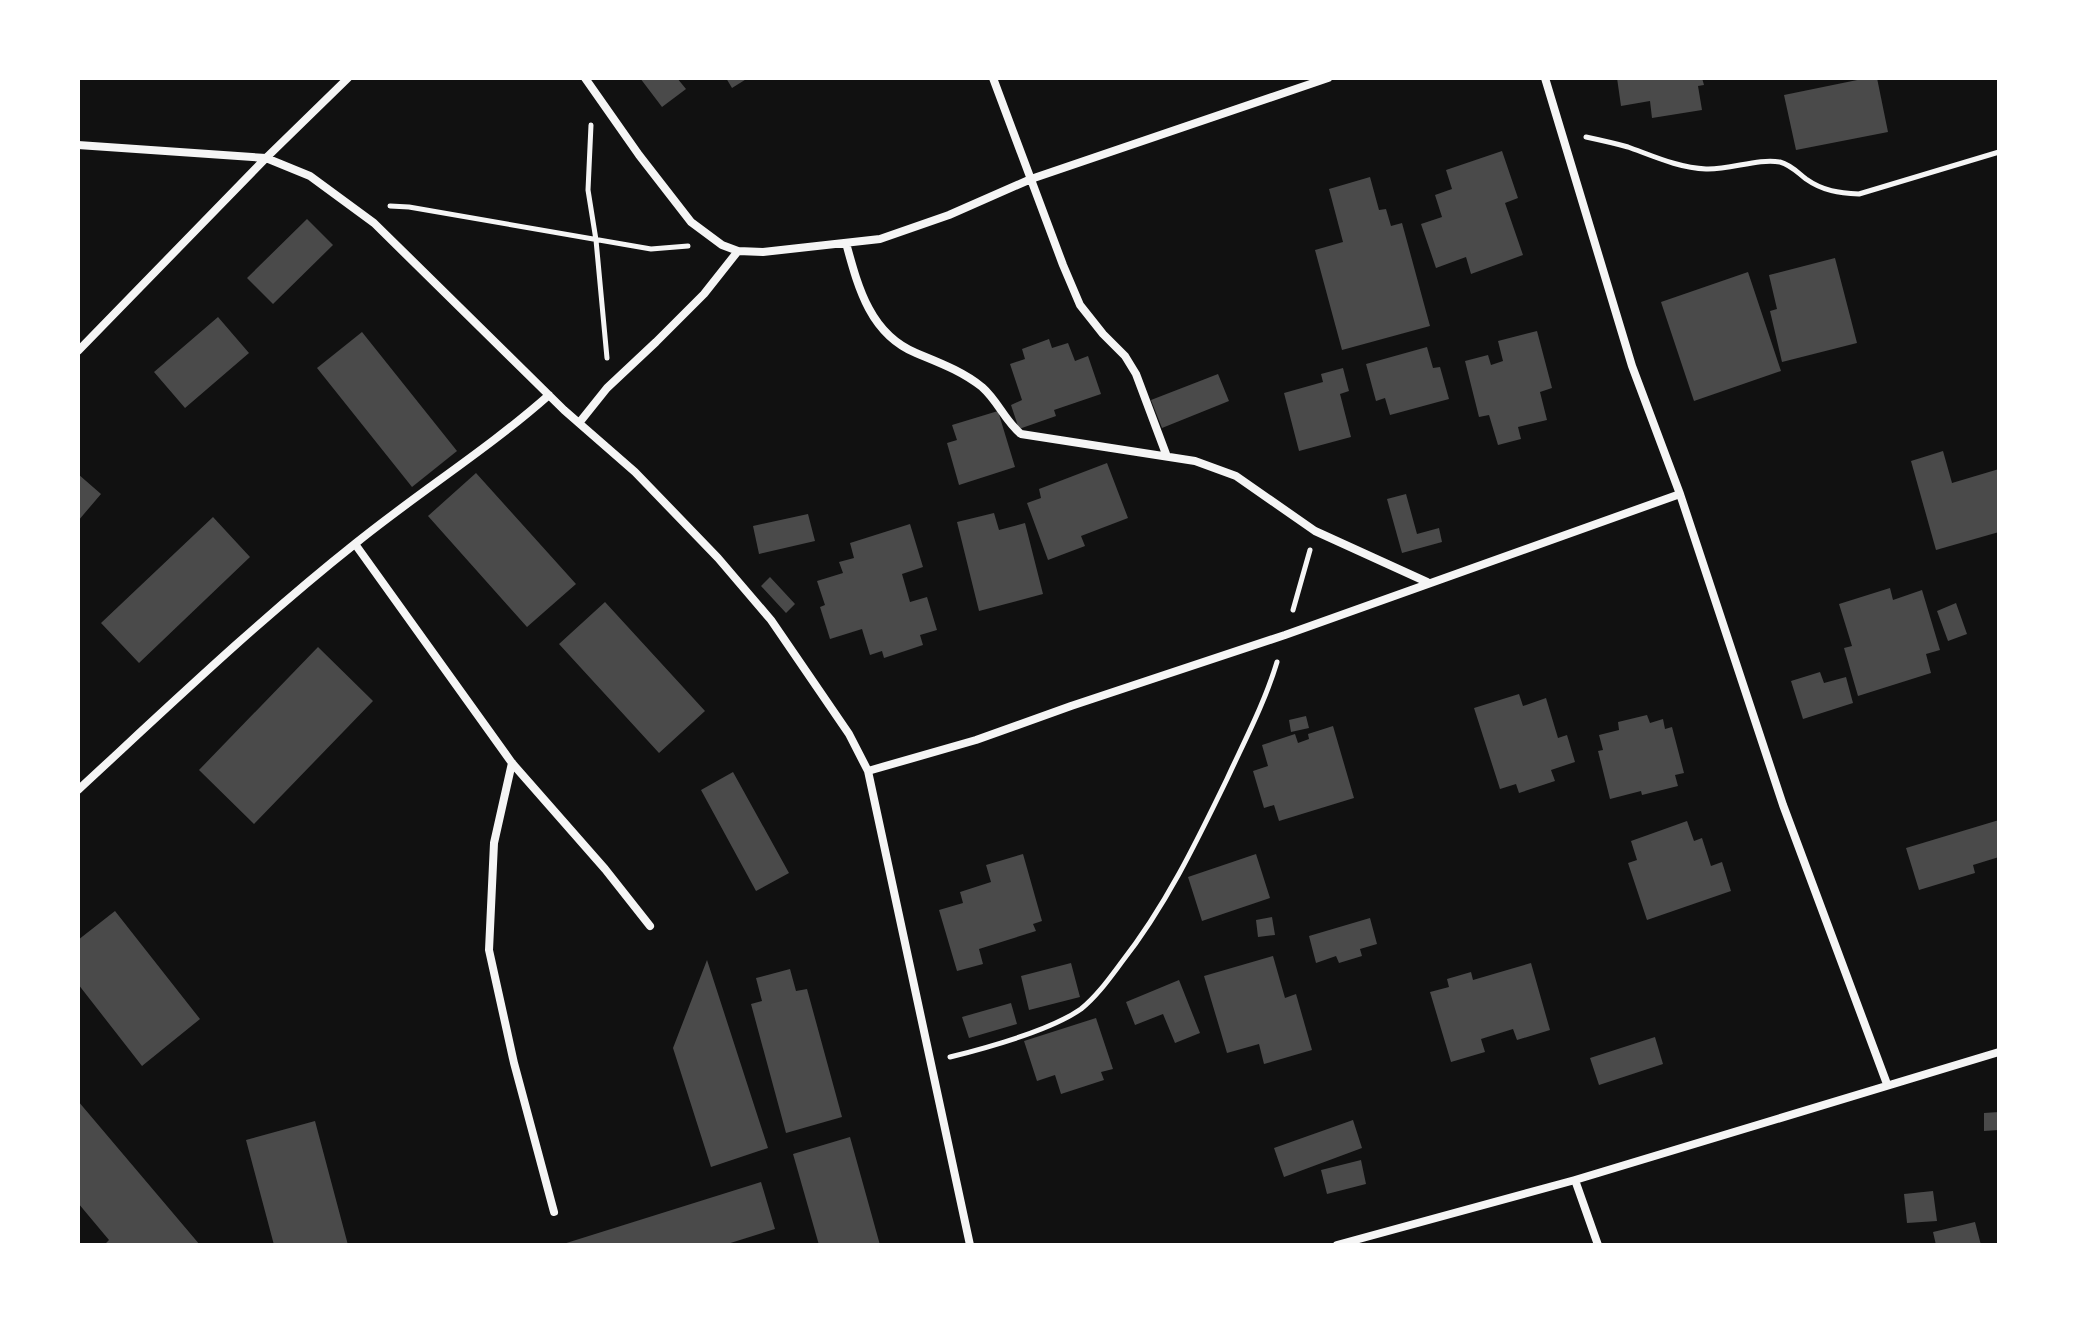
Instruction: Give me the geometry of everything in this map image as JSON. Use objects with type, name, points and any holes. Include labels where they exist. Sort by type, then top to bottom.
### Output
[{"type":"street","points":[[78,351],[348,78]]},
{"type":"street","points":[[585,78],[674,203],[691,222],[712,238],[738,251],[792,250],[880,239],[949,215],[1031,179],[1328,78]]},
{"type":"street","points":[[993,78],[1080,305],[1125,356],[1136,374],[1166,454]]},
{"type":"street","points":[[1545,78],[1632,366],[1680,494],[1783,805],[1887,1084]]},
{"type":"street","points":[[78,145],[266,158],[310,176],[374,223],[549,395],[635,472],[718,558],[762,609],[849,734],[868,771],[970,1245]]},
{"type":"street","points":[[846,243],[865,305],[883,330],[913,352],[950,365],[983,388],[1010,425],[1021,434],[1166,454],[1236,476],[1315,531],[1428,583]]},
{"type":"street","points":[[579,423],[607,388],[704,294],[738,251]]},
{"type":"street","points":[[78,790],[355,544],[506,433],[549,395]]},
{"type":"street","points":[[868,771],[976,740],[1285,635],[1680,494]]},
{"type":"street","points":[[355,544],[512,763],[605,869],[650,926]]},
{"type":"street","points":[[512,763],[494,843],[489,950],[514,1063],[554,1212]]},
{"type":"street","points":[[1337,1245],[1575,1180],[1999,1052]]},
{"type":"street","points":[[1575,1180],[1598,1245]]},
{"type":"path","points":[[597,97],[589,135],[588,190],[607,343],[607,388]]},
{"type":"path","points":[[1561,131],[1623,146],[1674,164],[1703,169],[1730,169],[1778,162],[1793,167],[1822,189],[1859,194],[1999,152]]},
{"type":"path","points":[[348,203],[409,207],[651,249],[685,247],[712,238]]},
{"type":"path","points":[[929,1062],[993,1046],[1080,1010],[1101,989],[1146,931],[1201,833],[1268,692],[1315,531]]},
{"type":"building","points":[[640,78],[677,78],[686,89],[662,107]]},
{"type":"building","points":[[726,78],[748,78],[732,88]]},
{"type":"building","points":[[1617,78],[1702,78],[1704,85],[1698,86],[1702,110],[1652,118],[1650,101],[1621,106]]},
{"type":"building","points":[[1877,78],[1888,132],[1796,150],[1784,95]]},
{"type":"building","points":[[1502,151],[1518,198],[1505,203],[1523,255],[1471,274],[1466,257],[1436,268],[1421,224],[1442,217],[1435,195],[1452,189],[1446,170]]},
{"type":"building","points":[[1370,177],[1379,210],[1386,209],[1391,226],[1402,223],[1430,326],[1342,350],[1315,250],[1343,242],[1329,189]]},
{"type":"building","points":[[307,219],[333,245],[273,304],[247,278]]},
{"type":"building","points":[[1835,258],[1857,343],[1782,362],[1770,311],[1777,309],[1769,275]]},
{"type":"building","points":[[1748,272],[1781,371],[1694,401],[1661,302]]},
{"type":"building","points":[[218,317],[249,353],[185,408],[154,372]]},
{"type":"building","points":[[1537,331],[1552,388],[1540,392],[1547,420],[1518,427],[1521,439],[1498,445],[1489,415],[1479,417],[1465,361],[1488,355],[1491,365],[1503,361],[1498,341]]},
{"type":"building","points":[[362,332],[457,451],[412,487],[317,368]]},
{"type":"building","points":[[1049,339],[1052,348],[1068,343],[1075,361],[1088,356],[1101,394],[1054,410],[1056,416],[1019,429],[1011,405],[1022,400],[1010,364],[1025,359],[1022,349]]},
{"type":"building","points":[[1427,347],[1433,368],[1440,367],[1449,399],[1390,415],[1385,398],[1376,401],[1366,364]]},
{"type":"building","points":[[1343,368],[1349,391],[1340,394],[1351,437],[1299,451],[1284,393],[1323,382],[1321,374]]},
{"type":"building","points":[[1218,374],[1229,401],[1162,428],[1151,400]]},
{"type":"building","points":[[998,411],[1015,467],[959,485],[947,443],[957,440],[952,425]]},
{"type":"building","points":[[1943,451],[1952,483],[1999,469],[1999,532],[1936,550],[1911,461]]},
{"type":"building","points":[[1107,463],[1128,518],[1081,536],[1085,546],[1048,560],[1027,503],[1041,498],[1039,489]]},
{"type":"building","points":[[476,473],[576,584],[527,627],[428,516]]},
{"type":"building","points":[[78,474],[101,494],[78,521]]},
{"type":"building","points":[[1406,494],[1417,534],[1439,528],[1442,542],[1402,553],[1387,499]]},
{"type":"building","points":[[994,513],[999,530],[1025,523],[1043,594],[979,611],[957,522]]},
{"type":"building","points":[[808,514],[815,541],[759,554],[753,526]]},
{"type":"building","points":[[213,517],[250,557],[139,663],[101,623]]},
{"type":"building","points":[[910,524],[923,567],[902,574],[910,602],[927,597],[937,630],[920,635],[923,645],[884,658],[882,651],[870,655],[862,629],[830,639],[820,607],[825,605],[817,581],[843,573],[839,562],[854,558],[850,543]]},
{"type":"building","points":[[770,577],[795,604],[786,613],[761,586]]},
{"type":"building","points":[[1890,588],[1893,600],[1922,590],[1940,650],[1926,654],[1931,673],[1858,696],[1844,648],[1852,646],[1839,604]]},
{"type":"building","points":[[605,602],[705,711],[659,753],[559,644]]},
{"type":"building","points":[[1956,603],[1967,634],[1948,641],[1937,611]]},
{"type":"building","points":[[318,647],[373,701],[254,824],[199,770]]},
{"type":"building","points":[[1820,672],[1824,683],[1846,677],[1853,703],[1803,719],[1791,681]]},
{"type":"building","points":[[1519,694],[1523,706],[1546,698],[1558,738],[1567,735],[1575,762],[1551,770],[1555,781],[1519,793],[1516,784],[1500,789],[1474,708]]},
{"type":"building","points":[[1647,715],[1650,723],[1663,719],[1665,729],[1672,727],[1684,773],[1675,775],[1678,786],[1610,799],[1598,751],[1603,750],[1599,735],[1619,730],[1618,722]]},
{"type":"building","points":[[1306,716],[1309,728],[1291,732],[1289,720]]},
{"type":"building","points":[[1333,726],[1354,798],[1279,821],[1274,805],[1264,808],[1253,771],[1268,766],[1262,745],[1295,734],[1298,743],[1309,739],[1308,734]]},
{"type":"building","points":[[733,772],[789,873],[756,891],[701,790]]},
{"type":"building","points":[[1999,820],[1999,857],[1973,865],[1975,873],[1919,890],[1906,848]]},
{"type":"building","points":[[1687,821],[1694,841],[1702,838],[1711,866],[1722,862],[1731,891],[1647,920],[1628,863],[1637,860],[1631,841]]},
{"type":"building","points":[[1023,854],[1042,921],[1033,924],[1036,931],[979,949],[983,964],[957,971],[939,910],[963,903],[960,892],[991,882],[986,865]]},
{"type":"building","points":[[1256,854],[1270,898],[1202,921],[1188,877]]},
{"type":"building","points":[[115,911],[200,1019],[142,1066],[78,984],[78,940]]},
{"type":"building","points":[[1272,917],[1275,935],[1258,937],[1256,920]]},
{"type":"building","points":[[1370,918],[1377,944],[1360,949],[1362,956],[1339,963],[1336,956],[1316,963],[1309,936]]},
{"type":"building","points":[[1273,956],[1285,998],[1296,994],[1312,1050],[1264,1064],[1259,1044],[1227,1053],[1204,976]]},
{"type":"building","points":[[707,960],[768,1148],[711,1167],[673,1048]]},
{"type":"building","points":[[1071,963],[1080,997],[1029,1010],[1021,976]]},
{"type":"building","points":[[1531,963],[1550,1030],[1517,1040],[1513,1029],[1481,1039],[1485,1052],[1451,1062],[1430,992],[1449,987],[1447,979],[1471,972],[1473,980]]},
{"type":"building","points":[[790,969],[796,991],[807,989],[842,1117],[786,1133],[751,1004],[762,1001],[756,978]]},
{"type":"building","points":[[1179,980],[1200,1033],[1175,1043],[1163,1014],[1135,1025],[1126,1002]]},
{"type":"building","points":[[1011,1003],[1017,1024],[969,1038],[962,1017]]},
{"type":"building","points":[[1096,1018],[1113,1069],[1101,1072],[1104,1080],[1061,1094],[1055,1075],[1037,1081],[1024,1041]]},
{"type":"building","points":[[1655,1037],[1663,1064],[1599,1085],[1590,1058]]},
{"type":"building","points":[[78,1101],[200,1245],[104,1245],[109,1240],[78,1203]]},
{"type":"building","points":[[1999,1112],[1999,1130],[1984,1131],[1984,1113]]},
{"type":"building","points":[[1353,1120],[1362,1148],[1284,1177],[1274,1148]]},
{"type":"building","points":[[315,1121],[348,1245],[274,1245],[246,1140]]},
{"type":"building","points":[[850,1137],[880,1245],[819,1245],[793,1154]]},
{"type":"building","points":[[1361,1160],[1366,1184],[1327,1194],[1321,1170]]},
{"type":"building","points":[[761,1182],[775,1229],[724,1245],[560,1245]]},
{"type":"building","points":[[1933,1191],[1937,1221],[1907,1223],[1904,1194]]},
{"type":"building","points":[[1975,1222],[1981,1245],[1936,1245],[1933,1232]]}]
